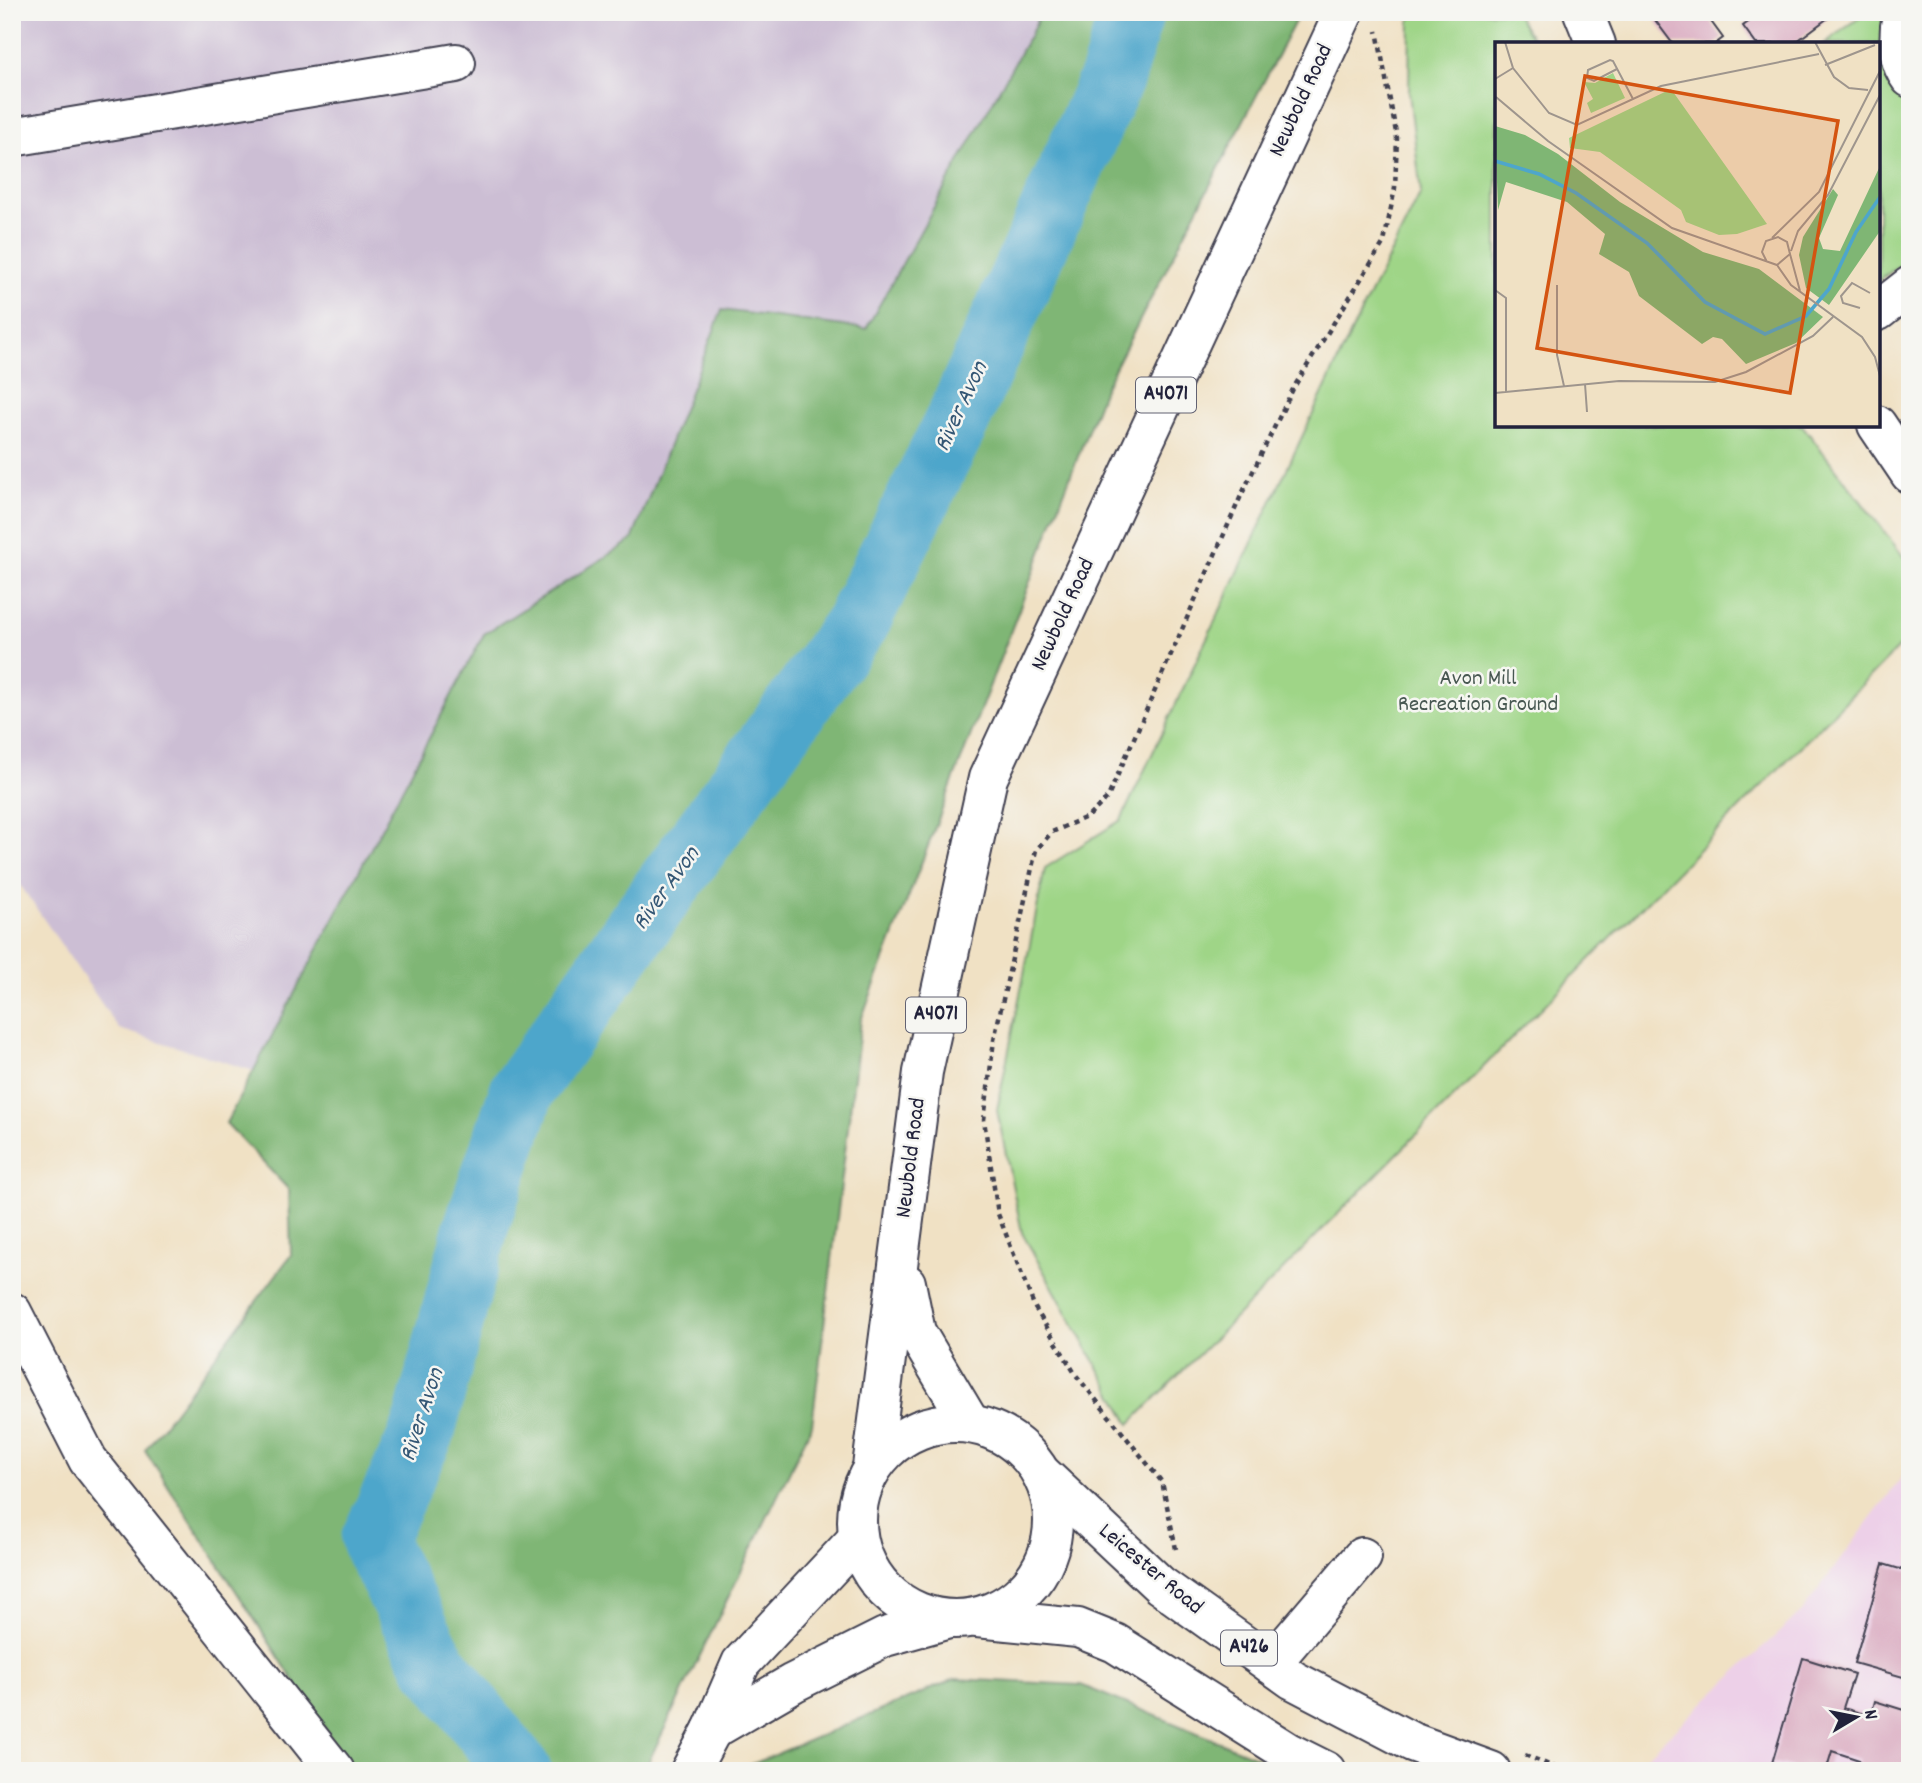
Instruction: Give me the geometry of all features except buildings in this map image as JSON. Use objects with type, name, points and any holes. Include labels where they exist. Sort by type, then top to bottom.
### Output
[{"type":"main road","points":[[1583,12],[1596,42]]},
{"type":"main road","name":"Newbold Road","points":[[872,1467],[923,1072],[988,778],[1361,18]]},
{"type":"main road","points":[[1910,18],[1900,26],[1899,46],[1900,65],[1910,78]]},
{"type":"main road","points":[[12,137],[456,63]]},
{"type":"main road","points":[[1880,309],[1910,286]]},
{"type":"main road","points":[[1878,427],[1910,474]]},
{"type":"main road","name":"Newbold Road","points":[[900,1254],[916,1332],[970,1423]]},
{"type":"main road","points":[[12,1312],[88,1460],[335,1771]]},
{"type":"main road","points":[[712,1730],[793,1684],[885,1637],[962,1618],[1008,1604],[1032,1582],[1051,1545],[1053,1516],[1041,1472],[1027,1453],[1009,1438],[970,1423],[930,1425],[895,1442],[872,1467],[857,1505],[858,1538],[867,1565],[883,1588],[907,1607],[962,1618],[1078,1628],[1115,1643],[1289,1752],[1326,1771]]},
{"type":"main road","name":"Leicester Road","points":[[1041,1472],[1160,1585],[1293,1680],[1412,1742],[1502,1761]]},
{"type":"main road","points":[[690,1771],[712,1730],[741,1663],[858,1538]]},
{"type":"main road","points":[[1271,1664],[1362,1556]]},
{"type":"path","points":[[1177,1555],[1162,1482],[1076,1375],[1035,1308],[998,1214],[984,1120],[994,1040],[1036,850],[1052,832],[1089,816],[1108,797],[1240,498],[1294,387],[1384,242],[1395,188],[1397,138],[1377,33],[1361,18]]},
{"type":"path","points":[[1502,1761],[1564,1771]]},
{"type":"shaded area","points":[[12,12],[1038,12],[1036,24],[866,330],[722,310],[632,540],[484,634],[254,1071],[119,1029],[12,873]]},
{"type":"shaded area","points":[[1910,1466],[1910,1771],[1630,1771],[1803,1610]]},
{"type":"green space","points":[[1038,12],[1300,12],[1104,389],[861,1020],[812,1425],[644,1771],[357,1771],[347,1763],[145,1450],[291,1255],[289,1190],[226,1123],[484,634],[632,540],[722,310],[866,329],[1036,24]]},
{"type":"green space","name":"Avon Mill Recreation Ground","points":[[1410,12],[1515,12],[1535,42],[1495,42],[1495,427],[1804,427],[1910,565],[1910,636],[1130,1424],[1022,1233],[997,1110],[1045,868],[1121,820],[1361,312],[1421,193],[1409,93]]},
{"type":"green space","points":[[1867,12],[1883,12],[1889,76],[1910,104],[1910,258],[1880,280],[1880,42],[1827,42]]},
{"type":"green space","points":[[955,1679],[1081,1685],[1290,1771],[736,1771]]},
{"type":"waterway","name":"River Avon","points":[[519,1771],[435,1664],[373,1540],[423,1431],[476,1227],[522,1091],[857,623],[959,417],[1112,77],[1132,12]]}]
